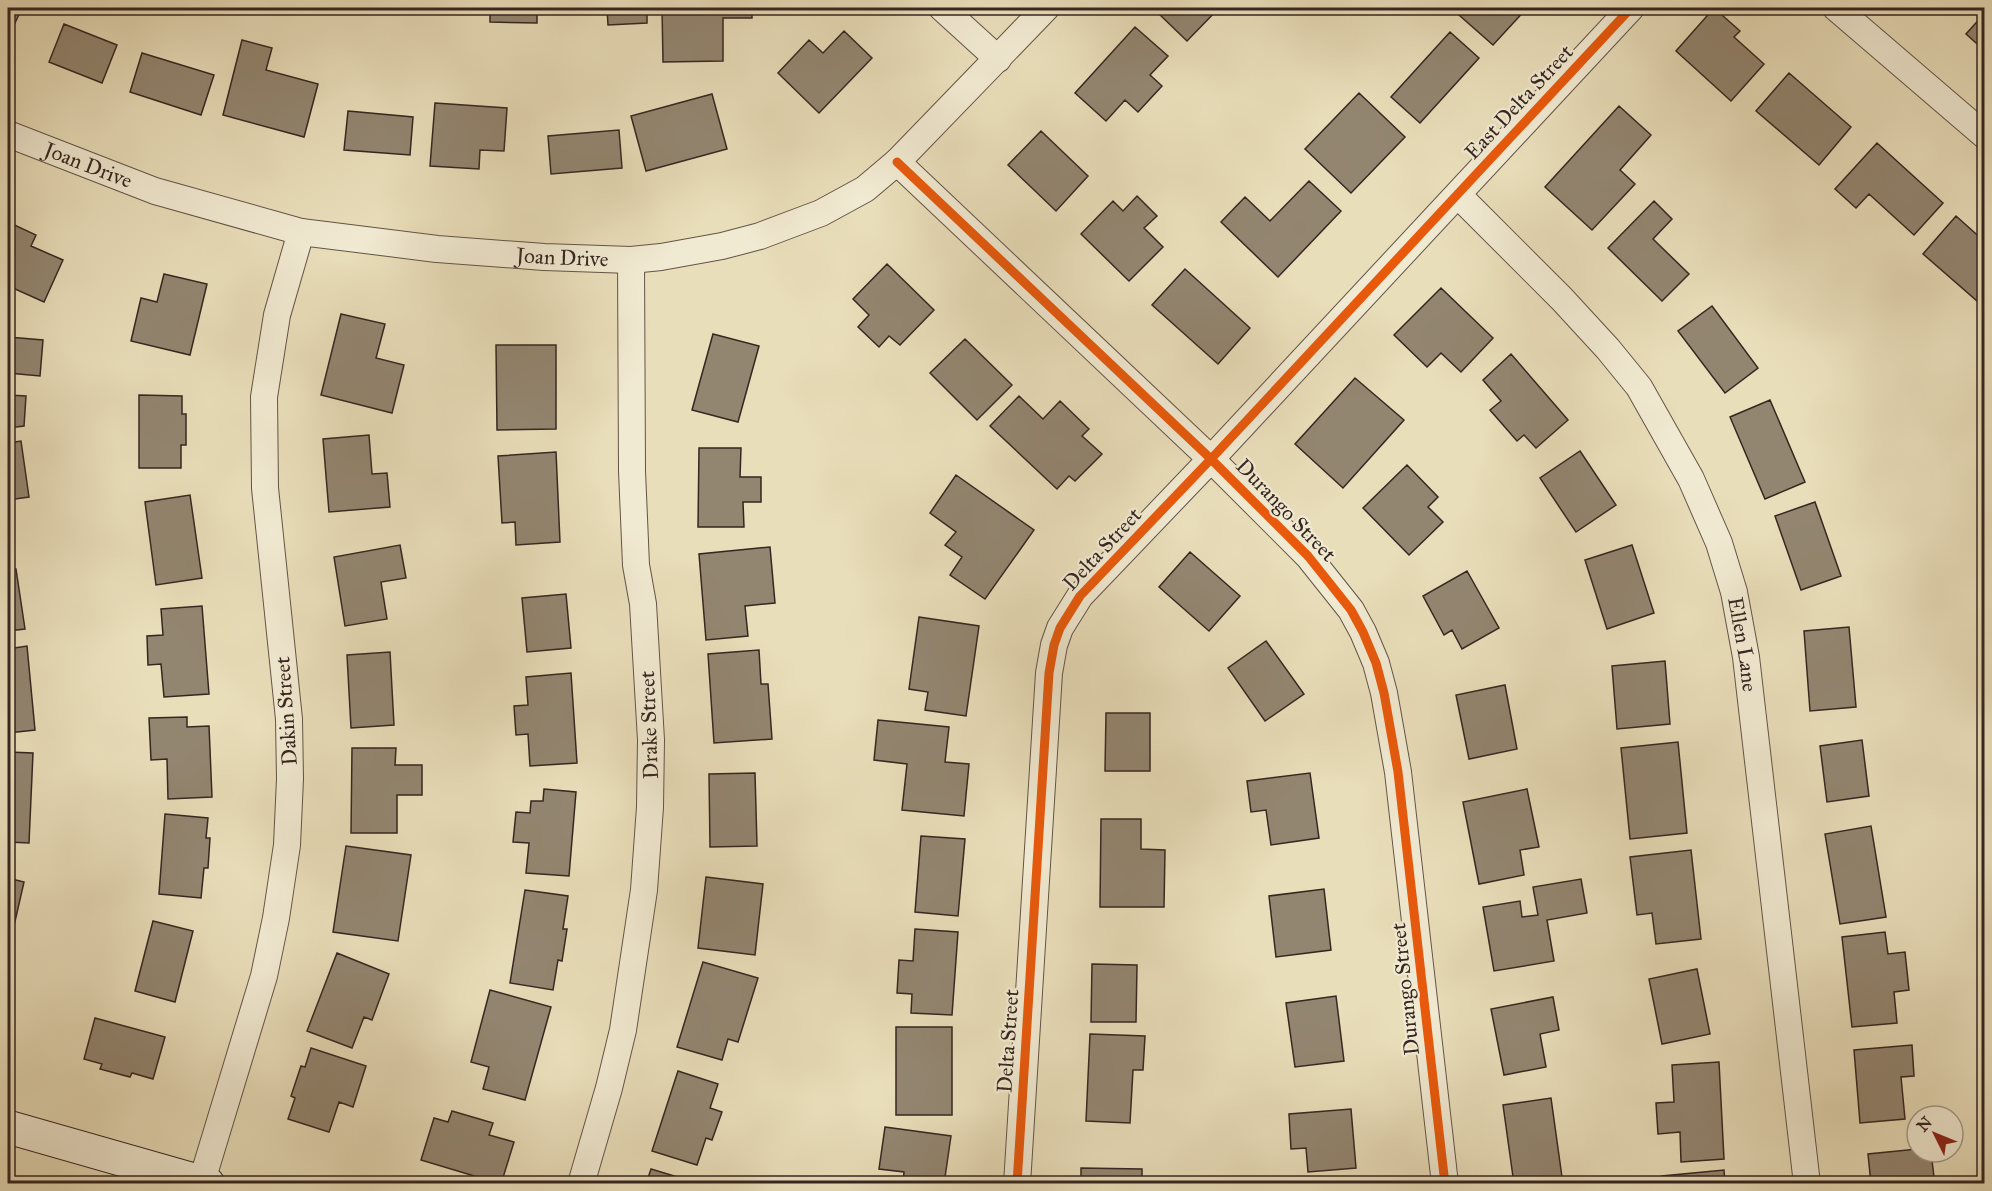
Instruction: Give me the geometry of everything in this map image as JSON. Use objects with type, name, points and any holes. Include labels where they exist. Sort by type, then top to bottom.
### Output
[{"type":"street","points":[[942,8],[998,58]]},
{"type":"street","name":"Joan Drive","points":[[8,134],[155,191],[301,232],[437,249],[544,257],[631,260],[661,257],[722,246],[770,232],[821,213],[865,189],[897,162],[1046,8]]},
{"type":"street","name":"East Delta Street","points":[[1458,195],[1632,8]]},
{"type":"street","points":[[1836,8],[1984,135]]},
{"type":"street","name":"Durango Street","points":[[897,162],[1211,459],[1308,556],[1351,610],[1363,632],[1376,663],[1384,693],[1398,772],[1445,1184]]},
{"type":"street","name":"Delta Street","points":[[1017,1184],[1048,673],[1060,628],[1080,596],[1458,195]]},
{"type":"street","name":"Ellen Lane","points":[[1458,195],[1562,299],[1608,349],[1638,387],[1690,479],[1719,543],[1734,592],[1746,657],[1807,1184]]},
{"type":"street","name":"Dakin Street","points":[[203,1183],[264,976],[287,845],[290,719],[265,488],[264,397],[277,315],[301,232]]},
{"type":"street","name":"Drake Street","points":[[581,1184],[623,1030],[644,890],[650,807],[651,740],[643,604],[636,565],[632,471],[631,260]]},
{"type":"street","points":[[8,1127],[203,1183]]},
{"type":"building","points":[[8,8],[22,8],[8,38]]},
{"type":"building","points":[[490,8],[537,8],[537,23],[490,22]]},
{"type":"building","points":[[607,8],[647,8],[647,23],[608,25]]},
{"type":"building","points":[[662,8],[752,8],[752,18],[723,18],[723,61],[663,62]]},
{"type":"building","points":[[1163,8],[1219,8],[1187,41],[1158,13]]},
{"type":"building","points":[[1451,8],[1527,8],[1493,45]]},
{"type":"building","points":[[1714,8],[1740,31],[1734,37],[1764,64],[1731,101],[1676,51]]},
{"type":"building","points":[[1984,14],[1984,50],[1966,34]]},
{"type":"building","points":[[64,24],[117,45],[102,83],[49,62]]},
{"type":"building","points":[[1135,27],[1168,56],[1150,75],[1162,86],[1138,112],[1125,100],[1106,121],[1075,93]]},
{"type":"building","points":[[844,31],[872,58],[819,113],[778,73],[809,40],[823,53]]},
{"type":"building","points":[[1450,32],[1479,58],[1420,123],[1391,97]]},
{"type":"building","points":[[242,40],[272,48],[266,70],[318,84],[304,137],[223,115]]},
{"type":"building","points":[[142,53],[214,75],[201,115],[130,92]]},
{"type":"building","points":[[1789,73],[1851,127],[1819,165],[1756,111]]},
{"type":"building","points":[[1359,93],[1405,137],[1351,193],[1305,149]]},
{"type":"building","points":[[712,94],[727,149],[646,171],[631,116]]},
{"type":"building","points":[[435,103],[507,108],[504,151],[480,150],[479,169],[430,166]]},
{"type":"building","points":[[1619,106],[1651,135],[1620,170],[1635,184],[1592,230],[1545,187]]},
{"type":"building","points":[[348,111],[413,117],[410,155],[344,150]]},
{"type":"building","points":[[619,130],[622,168],[551,174],[548,136]]},
{"type":"building","points":[[1041,131],[1088,176],[1056,211],[1008,165]]},
{"type":"building","points":[[1877,143],[1943,203],[1914,235],[1869,194],[1856,208],[1835,189]]},
{"type":"building","points":[[1309,181],[1341,211],[1278,277],[1221,222],[1245,197],[1270,221]]},
{"type":"building","points":[[1137,196],[1157,216],[1144,228],[1163,247],[1129,281],[1081,234],[1113,201],[1123,211]]},
{"type":"building","points":[[1654,201],[1672,219],[1653,239],[1689,274],[1662,301],[1608,248]]},
{"type":"building","points":[[1956,216],[1984,241],[1984,307],[1923,254]]},
{"type":"building","points":[[8,222],[36,235],[31,246],[63,260],[44,302],[13,288],[8,301]]},
{"type":"building","points":[[887,264],[934,310],[900,345],[889,336],[879,347],[858,327],[869,315],[853,299]]},
{"type":"building","points":[[1185,269],[1250,328],[1218,364],[1152,305]]},
{"type":"building","points":[[164,274],[207,284],[190,355],[131,341],[141,298],[157,302]]},
{"type":"building","points":[[1441,288],[1493,338],[1461,372],[1441,353],[1427,367],[1394,335]]},
{"type":"building","points":[[1712,306],[1758,368],[1725,393],[1678,331]]},
{"type":"building","points":[[341,314],[385,324],[376,358],[404,365],[392,413],[321,395]]},
{"type":"building","points":[[713,334],[759,346],[738,422],[692,410]]},
{"type":"building","points":[[8,337],[43,340],[40,376],[8,373]]},
{"type":"building","points":[[965,339],[1012,385],[977,420],[930,373]]},
{"type":"building","points":[[496,345],[556,345],[556,429],[497,430]]},
{"type":"building","points":[[1511,354],[1568,420],[1536,448],[1524,435],[1517,441],[1490,410],[1501,401],[1483,380]]},
{"type":"building","points":[[1355,378],[1404,420],[1343,488],[1295,444]]},
{"type":"building","points":[[8,395],[26,396],[24,426],[8,428]]},
{"type":"building","points":[[139,395],[182,396],[182,414],[186,414],[186,445],[181,445],[181,468],[139,468]]},
{"type":"building","points":[[1019,396],[1043,419],[1060,401],[1089,429],[1082,436],[1102,454],[1075,481],[1069,476],[1057,489],[990,426]]},
{"type":"building","points":[[1770,400],[1805,482],[1765,499],[1730,417]]},
{"type":"building","points":[[369,435],[372,474],[387,473],[390,507],[329,512],[323,439]]},
{"type":"building","points":[[21,441],[29,497],[8,500],[8,443]]},
{"type":"building","points":[[699,448],[741,448],[740,477],[761,477],[761,502],[743,502],[744,527],[698,527]]},
{"type":"building","points":[[1580,451],[1616,505],[1576,532],[1540,478]]},
{"type":"building","points":[[556,452],[560,542],[516,545],[515,522],[502,523],[498,456]]},
{"type":"building","points":[[1407,465],[1438,497],[1428,507],[1443,522],[1409,555],[1363,508]]},
{"type":"building","points":[[956,475],[1034,530],[985,599],[950,575],[962,557],[945,545],[956,532],[930,513]]},
{"type":"building","points":[[190,495],[202,578],[156,585],[145,502]]},
{"type":"building","points":[[1815,502],[1841,576],[1801,590],[1775,516]]},
{"type":"building","points":[[400,545],[406,578],[381,582],[387,619],[345,626],[334,557]]},
{"type":"building","points":[[1632,545],[1654,613],[1607,629],[1585,560]]},
{"type":"building","points":[[770,547],[775,603],[745,606],[748,636],[706,640],[699,554]]},
{"type":"building","points":[[1190,552],[1240,596],[1209,631],[1159,587]]},
{"type":"building","points":[[16,569],[25,629],[8,631],[8,570]]},
{"type":"building","points":[[1467,571],[1499,628],[1462,649],[1452,630],[1444,635],[1423,596]]},
{"type":"building","points":[[566,594],[571,648],[527,652],[522,598]]},
{"type":"building","points":[[202,606],[209,694],[164,697],[161,664],[148,665],[147,636],[163,635],[161,609]]},
{"type":"building","points":[[919,617],[979,626],[966,716],[925,710],[928,692],[909,689]]},
{"type":"building","points":[[1849,627],[1856,707],[1810,711],[1804,631]]},
{"type":"building","points":[[1266,641],[1304,694],[1265,721],[1228,668]]},
{"type":"building","points":[[27,646],[35,730],[8,733],[8,649]]},
{"type":"building","points":[[759,650],[761,684],[768,684],[772,739],[714,743],[708,654]]},
{"type":"building","points":[[390,652],[394,725],[351,728],[347,655]]},
{"type":"building","points":[[1665,661],[1670,724],[1617,729],[1612,666]]},
{"type":"building","points":[[571,673],[577,763],[530,766],[528,734],[516,735],[514,706],[528,705],[526,677]]},
{"type":"building","points":[[1505,685],[1517,749],[1469,759],[1456,695]]},
{"type":"building","points":[[1106,713],[1150,713],[1150,771],[1105,771]]},
{"type":"building","points":[[187,717],[187,727],[209,726],[212,797],[168,799],[167,759],[151,760],[149,718]]},
{"type":"building","points":[[878,720],[949,727],[945,762],[969,764],[964,816],[902,810],[907,764],[874,760]]},
{"type":"building","points":[[1862,740],[1869,796],[1827,802],[1820,746]]},
{"type":"building","points":[[1678,742],[1687,833],[1630,839],[1621,748]]},
{"type":"building","points":[[352,748],[396,748],[395,765],[422,765],[422,795],[397,795],[397,833],[351,833]]},
{"type":"building","points":[[8,752],[33,753],[29,843],[8,842]]},
{"type":"building","points":[[755,773],[757,846],[710,847],[709,774]]},
{"type":"building","points":[[1310,773],[1319,838],[1271,845],[1266,810],[1251,812],[1247,781]]},
{"type":"building","points":[[544,789],[576,792],[569,876],[526,873],[529,843],[513,842],[516,812],[530,813],[531,801],[543,801]]},
{"type":"building","points":[[1527,789],[1539,847],[1520,850],[1524,875],[1479,884],[1463,802]]},
{"type":"building","points":[[165,814],[208,818],[206,838],[210,838],[208,868],[204,868],[201,898],[159,894]]},
{"type":"building","points":[[1101,819],[1141,819],[1141,849],[1165,850],[1164,907],[1100,907]]},
{"type":"building","points":[[1871,826],[1886,917],[1840,924],[1825,834]]},
{"type":"building","points":[[921,836],[965,839],[958,916],[915,912]]},
{"type":"building","points":[[346,846],[411,855],[398,941],[333,932]]},
{"type":"building","points":[[1691,850],[1701,939],[1656,944],[1652,913],[1637,915],[1630,857]]},
{"type":"building","points":[[706,877],[763,884],[755,955],[698,948]]},
{"type":"building","points":[[8,878],[24,882],[8,952]]},
{"type":"building","points":[[1581,879],[1587,913],[1547,920],[1554,961],[1494,971],[1483,907],[1520,901],[1522,917],[1538,915],[1533,887]]},
{"type":"building","points":[[1324,889],[1331,950],[1276,957],[1269,896]]},
{"type":"building","points":[[525,890],[568,896],[563,929],[567,929],[562,961],[558,960],[553,990],[510,983]]},
{"type":"building","points":[[153,921],[193,931],[175,1002],[135,991]]},
{"type":"building","points":[[915,929],[958,932],[952,1015],[911,1013],[912,994],[897,993],[899,960],[913,961]]},
{"type":"building","points":[[1885,932],[1888,954],[1905,952],[1909,990],[1894,992],[1897,1023],[1852,1027],[1842,937]]},
{"type":"building","points":[[337,953],[389,974],[372,1020],[364,1017],[352,1048],[307,1031]]},
{"type":"building","points":[[703,962],[758,978],[738,1042],[728,1039],[722,1060],[677,1047]]},
{"type":"building","points":[[1092,964],[1137,965],[1136,1022],[1091,1022]]},
{"type":"building","points":[[1697,969],[1710,1034],[1662,1044],[1649,979]]},
{"type":"building","points":[[490,990],[551,1007],[525,1100],[483,1089],[489,1067],[471,1062]]},
{"type":"building","points":[[1336,996],[1344,1061],[1295,1067],[1286,1003]]},
{"type":"building","points":[[1553,997],[1559,1030],[1540,1034],[1546,1067],[1504,1075],[1491,1009]]},
{"type":"building","points":[[95,1018],[165,1037],[153,1079],[132,1073],[130,1077],[100,1069],[102,1064],[84,1059]]},
{"type":"building","points":[[896,1027],[952,1027],[952,1115],[896,1115]]},
{"type":"building","points":[[1090,1034],[1145,1036],[1143,1070],[1133,1070],[1130,1123],[1086,1121]]},
{"type":"building","points":[[1912,1045],[1914,1076],[1901,1077],[1905,1119],[1860,1123],[1854,1050]]},
{"type":"building","points":[[311,1048],[366,1066],[353,1107],[339,1102],[329,1132],[288,1119],[295,1098],[291,1096],[301,1066],[305,1067]]},
{"type":"building","points":[[1719,1062],[1724,1159],[1681,1162],[1680,1132],[1658,1134],[1656,1103],[1674,1102],[1672,1065]]},
{"type":"building","points":[[678,1071],[718,1084],[710,1108],[722,1112],[712,1140],[706,1138],[697,1165],[652,1151]]},
{"type":"building","points":[[1551,1098],[1562,1177],[1514,1184],[1503,1105]]},
{"type":"building","points":[[1351,1109],[1356,1168],[1308,1172],[1306,1148],[1291,1149],[1289,1114]]},
{"type":"building","points":[[452,1111],[493,1123],[489,1135],[514,1142],[501,1184],[421,1160],[434,1118],[448,1122]]},
{"type":"building","points":[[885,1127],[951,1136],[944,1184],[903,1184],[904,1172],[879,1169]]},
{"type":"building","points":[[1905,1150],[1905,1164],[1932,1164],[1934,1177],[1918,1179],[1918,1184],[1871,1184],[1868,1154]]},
{"type":"building","points":[[1081,1168],[1142,1169],[1142,1184],[1081,1184]]},
{"type":"building","points":[[651,1169],[694,1182],[693,1184],[646,1184]]},
{"type":"building","points":[[1724,1170],[1725,1184],[1663,1184],[1662,1176]]},
{"type":"cycle path","points":[[1017,1184],[1049,673],[1060,628],[1080,596],[1211,459],[1631,8]]},
{"type":"cycle path","points":[[897,162],[1211,459],[1308,556],[1351,610],[1363,632],[1376,663],[1384,693],[1398,772],[1445,1184]]}]
